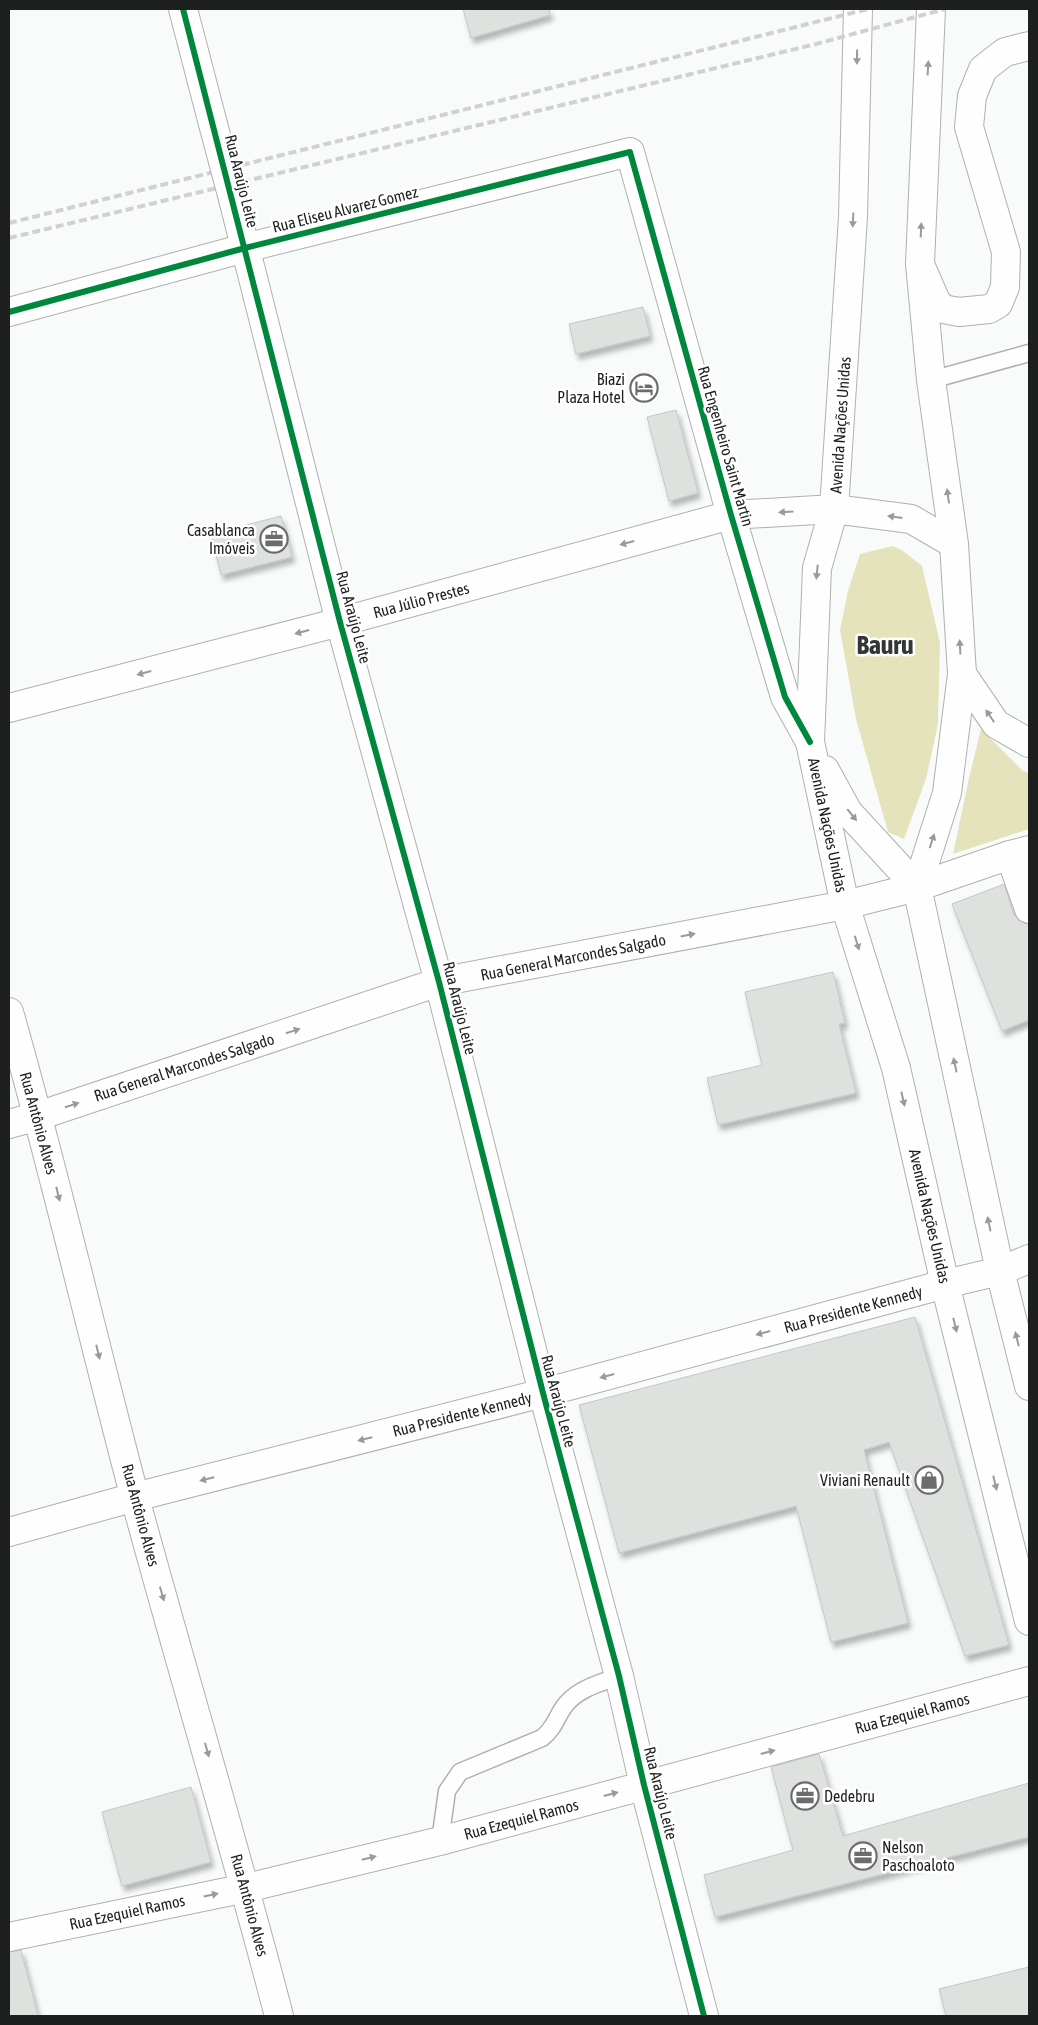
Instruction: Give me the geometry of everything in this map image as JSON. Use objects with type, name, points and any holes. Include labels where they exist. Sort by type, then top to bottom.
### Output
[{"type":"street","name":"Rua Araújo Leite","points":[[183,9],[340,622],[439,982],[542,1393],[619,1676],[644,1785],[704,2016]]},
{"type":"street","name":"Avenida Nações Unidas","points":[[858,9],[853,217],[834,508],[817,568],[810,742],[845,906],[896,1068],[945,1284],[1029,1621]]},
{"type":"street","points":[[931,9],[920,264],[931,380],[954,544],[962,674],[947,793],[917,887],[1000,1272],[1029,1386]]},
{"type":"street","points":[[920,264],[936,301],[943,309],[959,312],[989,309],[998,304],[1004,288],[1006,252],[969,127],[972,96],[983,68],[1005,52],[1029,46]]},
{"type":"street","points":[[926,329],[987,319],[1003,309],[1010,296],[1014,259],[983,123],[984,102],[992,78],[1011,66],[1029,61]]},
{"type":"street","name":"Rua Eliseu Alvarez Gomez","points":[[9,312],[245,248],[630,152]]},
{"type":"street","name":"Rua Engenheiro Saint Martin","points":[[630,152],[731,515],[786,697],[848,812],[917,887]]},
{"type":"street","name":"Rua Júlio Prestes","points":[[9,708],[340,622],[731,515],[834,508],[911,519],[954,544]]},
{"type":"street","points":[[962,674],[996,724],[1029,743]]},
{"type":"street","points":[[1020,853],[1029,909]]},
{"type":"street","name":"Rua General Marcondes Salgado","points":[[9,1124],[439,982],[845,906],[917,887],[1020,853]]},
{"type":"street","name":"Rua Antônio Alves","points":[[9,1012],[38,1116],[135,1497],[246,1888],[279,2016]]},
{"type":"street","name":"Rua Presidente Kennedy","points":[[9,1532],[135,1497],[542,1393],[945,1284],[1000,1272],[1029,1259]]},
{"type":"street","name":"Rua Ezequiel Ramos","points":[[9,1937],[246,1888],[440,1841],[1029,1681]]},
{"type":"lane","points":[[931,380],[1029,353]]},
{"type":"lane","points":[[440,1841],[447,1791],[460,1772],[542,1738],[552,1730],[566,1704],[581,1692],[619,1676]]},
{"type":"green space","points":[[893,546],[903,551],[922,566],[940,643],[938,724],[926,779],[904,839],[888,832],[856,719],[840,630],[848,591],[860,554]]},
{"type":"green space","points":[[981,729],[1023,771],[1029,773],[1029,829],[953,854],[969,778]]},
{"type":"building","points":[[463,9],[549,9],[550,15],[471,38]]},
{"type":"building","points":[[643,307],[650,336],[576,354],[569,324]]},
{"type":"building","points":[[676,410],[698,493],[669,501],[647,417]]},
{"type":"building","points":[[281,516],[292,557],[221,575],[211,534]]},
{"type":"building","points":[[1004,884],[1014,915],[1019,921],[1029,924],[1029,1020],[1002,1031],[952,904]]},
{"type":"building","points":[[833,972],[845,1023],[839,1024],[856,1093],[718,1125],[707,1078],[762,1065],[745,992]]},
{"type":"building","points":[[915,1317],[1009,1645],[965,1656],[889,1442],[864,1450],[908,1623],[831,1642],[796,1506],[619,1553],[579,1405]]},
{"type":"building","name":"Nelson Paschoaloto","points":[[819,1754],[843,1836],[1029,1783],[1029,1837],[715,1917],[704,1875],[793,1850],[771,1767]]},
{"type":"building","points":[[191,1787],[211,1862],[122,1886],[102,1812]]},
{"type":"building","points":[[21,1950],[38,2016],[9,2016],[9,1952]]},
{"type":"building","points":[[1029,1967],[1029,2016],[946,2016],[939,1989]]},
{"type":"railway","points":[[9,223],[868,9]]},
{"type":"railway","points":[[9,238],[816,44],[945,9]]},
{"type":"cycle path","points":[[183,9],[340,622],[439,982],[543,1393],[619,1676],[644,1785],[704,2016]]},
{"type":"cycle path","points":[[9,312],[245,248],[630,152],[731,515],[785,697],[810,742]]},
{"type":"place","name":"Biazi Plaza Hotel","points":[[644,388]]},
{"type":"place","name":"Casablanca Imóveis","points":[[274,539]]},
{"type":"place","name":"Viviani Renault","points":[[929,1480]]},
{"type":"place","name":"Dedebru","points":[[805,1796]]},
{"type":"place","name":"Nelson Paschoaloto","points":[[863,1856]]},
{"type":"district","name":"Bauru","points":[[885,645]]}]
